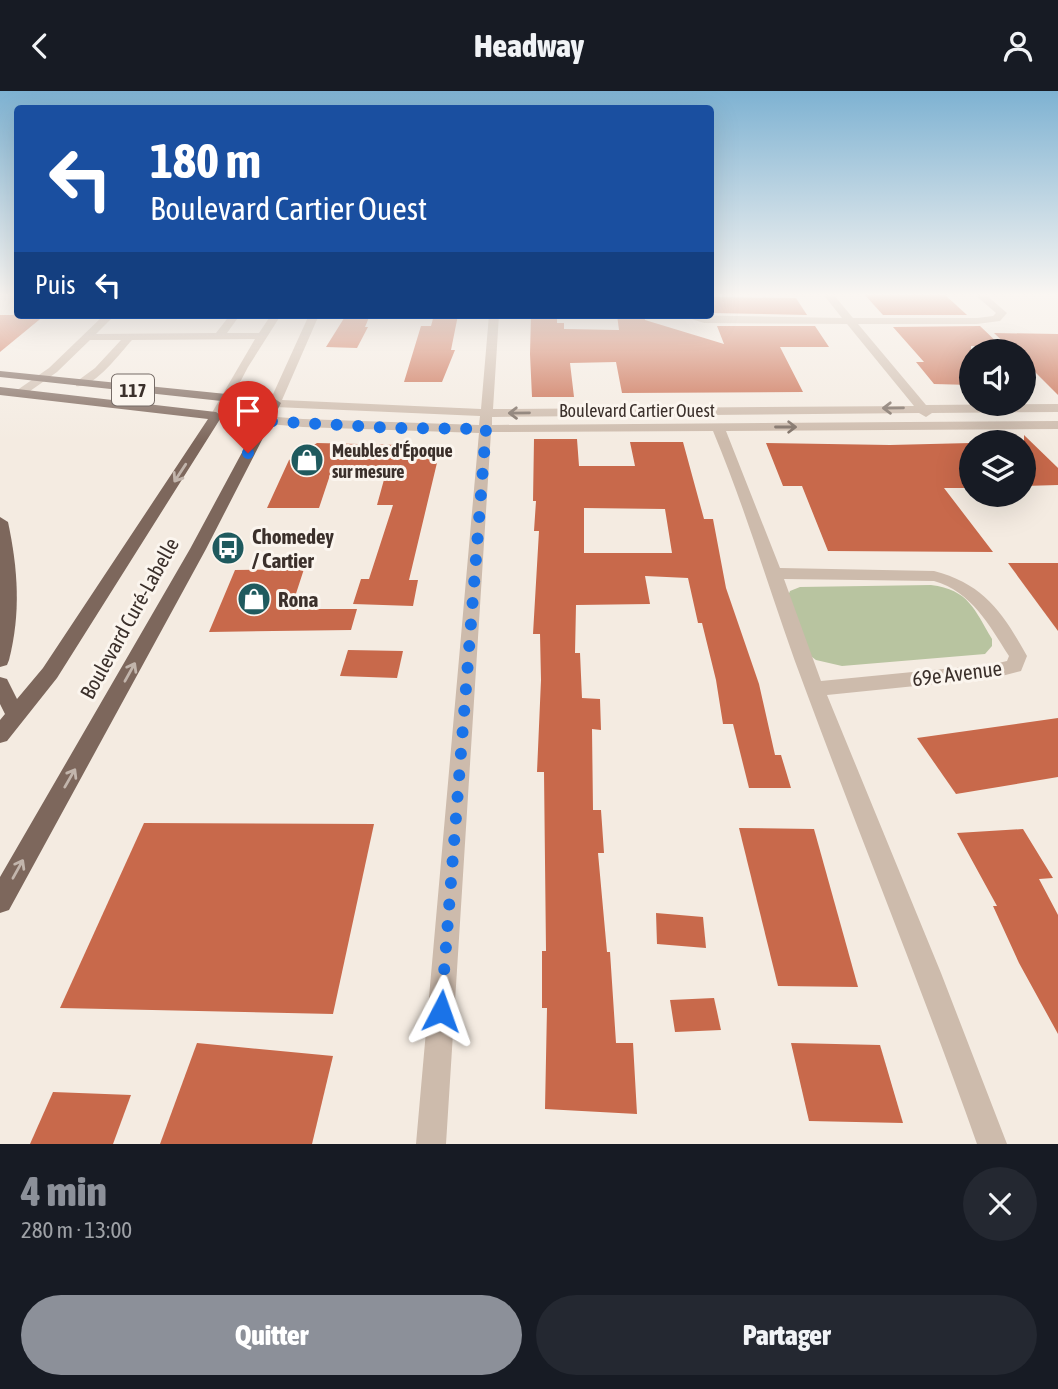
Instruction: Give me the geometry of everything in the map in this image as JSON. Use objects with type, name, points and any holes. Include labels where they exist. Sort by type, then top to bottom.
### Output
[{"type":"main road","name":"117","points":[[0,374],[221,407],[275,403]]},
{"type":"main road","points":[[0,391],[221,407]]},
{"type":"main road","name":"Boulevard Curé-Labelle","points":[[0,901],[193,558],[275,403]]},
{"type":"main road","name":"Boulevard Curé-Labelle","points":[[0,735],[50,673],[221,407]]},
{"type":"main road","points":[[0,522],[8,578],[7,625],[0,660]]},
{"type":"main road","points":[[0,684],[15,714]]},
{"type":"street","points":[[19,393],[41,379],[80,343]]},
{"type":"street","points":[[80,384],[99,370],[123,343]]},
{"type":"street","points":[[221,407],[258,343]]},
{"type":"street","points":[[275,403],[302,343]]},
{"type":"street","points":[[430,1144],[492,343]]},
{"type":"street","points":[[868,343],[937,426]]},
{"type":"street","name":"Boulevard Cartier Ouest","points":[[275,403],[486,421],[718,427],[1057,427]]},
{"type":"street","name":"Boulevard Cartier Ouest","points":[[221,407],[265,421],[395,428],[486,421],[959,408]]},
{"type":"street","name":"Boulevard Cartier Ouest","points":[[1036,408],[1058,408]]},
{"type":"street","points":[[1036,409],[1057,427]]},
{"type":"street","points":[[718,427],[746,495],[815,689],[951,1032],[992,1144]]},
{"type":"street","name":"69e Avenue","points":[[772,573],[934,576],[954,579],[972,590],[1018,656],[1014,666],[994,671],[815,689]]},
{"type":"green space","points":[[931,585],[954,591],[975,610],[992,639],[992,646],[985,654],[842,666],[816,660],[808,654],[787,598],[790,591],[800,587]]},
{"type":"building","points":[[0,343],[11,343],[0,352]]},
{"type":"building","points":[[328,343],[360,343],[357,348],[326,347]]},
{"type":"building","points":[[416,343],[452,343],[451,350],[455,350],[442,382],[404,382]]},
{"type":"building","points":[[530,343],[826,343],[829,347],[780,347],[803,392],[622,393],[616,362],[570,363],[574,397],[532,397]]},
{"type":"building","points":[[907,343],[959,343],[959,385],[934,384],[916,362],[924,362]]},
{"type":"building","points":[[1036,343],[1058,343],[1058,395],[1036,373]]},
{"type":"building","points":[[534,439],[577,439],[579,466],[635,466],[630,442],[683,442],[704,519],[713,519],[726,588],[759,684],[775,755],[781,755],[791,788],[749,788],[733,724],[723,724],[716,680],[702,623],[698,623],[688,578],[645,576],[650,604],[576,605],[575,653],[580,653],[582,698],[600,699],[601,730],[592,729],[593,810],[601,810],[604,853],[598,853],[607,952],[610,952],[616,1043],[633,1043],[637,1114],[545,1109],[547,1008],[542,1008],[542,951],[546,951],[544,772],[537,772],[540,634],[533,634],[539,531],[534,531],[536,501],[533,501]],"holes":[[[584,508],[665,509],[672,553],[584,553]]]},
{"type":"building","points":[[317,443],[441,446],[409,580],[418,580],[413,606],[353,604],[361,579],[369,579],[393,505],[377,505],[385,476],[330,475],[319,508],[267,508],[289,460]]},
{"type":"building","points":[[766,443],[959,443],[959,488],[944,488],[993,552],[828,551],[802,486],[783,486]]},
{"type":"building","points":[[1036,447],[1058,468],[1058,485],[1036,486]]},
{"type":"building","points":[[1008,563],[1058,563],[1058,631]]},
{"type":"building","points":[[304,569],[291,609],[357,609],[351,630],[209,632],[235,570]]},
{"type":"building","points":[[348,650],[403,651],[397,678],[340,676]]},
{"type":"building","points":[[1058,718],[1058,777],[956,794],[917,738]]},
{"type":"building","points":[[144,823],[374,824],[333,1014],[60,1008]]},
{"type":"building","points":[[739,828],[814,829],[858,987],[778,986]]},
{"type":"building","points":[[1023,829],[1053,878],[1039,879],[1058,915],[1058,1034],[1019,963],[993,906],[997,906],[957,833]]},
{"type":"building","points":[[656,913],[703,917],[706,948],[657,944]]},
{"type":"building","points":[[714,998],[721,1030],[675,1032],[670,1000]]},
{"type":"building","points":[[197,1043],[333,1056],[312,1144],[160,1144]]},
{"type":"building","points":[[791,1043],[880,1045],[903,1123],[809,1121]]},
{"type":"building","points":[[53,1092],[131,1095],[113,1144],[30,1144]]},
{"type":"place","name":"Meubles d'Époque sur mesure","points":[[307,460]]},
{"type":"place","name":"Chomedey / Cartier","points":[[228,548]]},
{"type":"place","name":"Rona","points":[[254,599]]},
{"type":"route","points":[[248,453],[265,421],[395,428],[486,429],[441,1011]]}]
